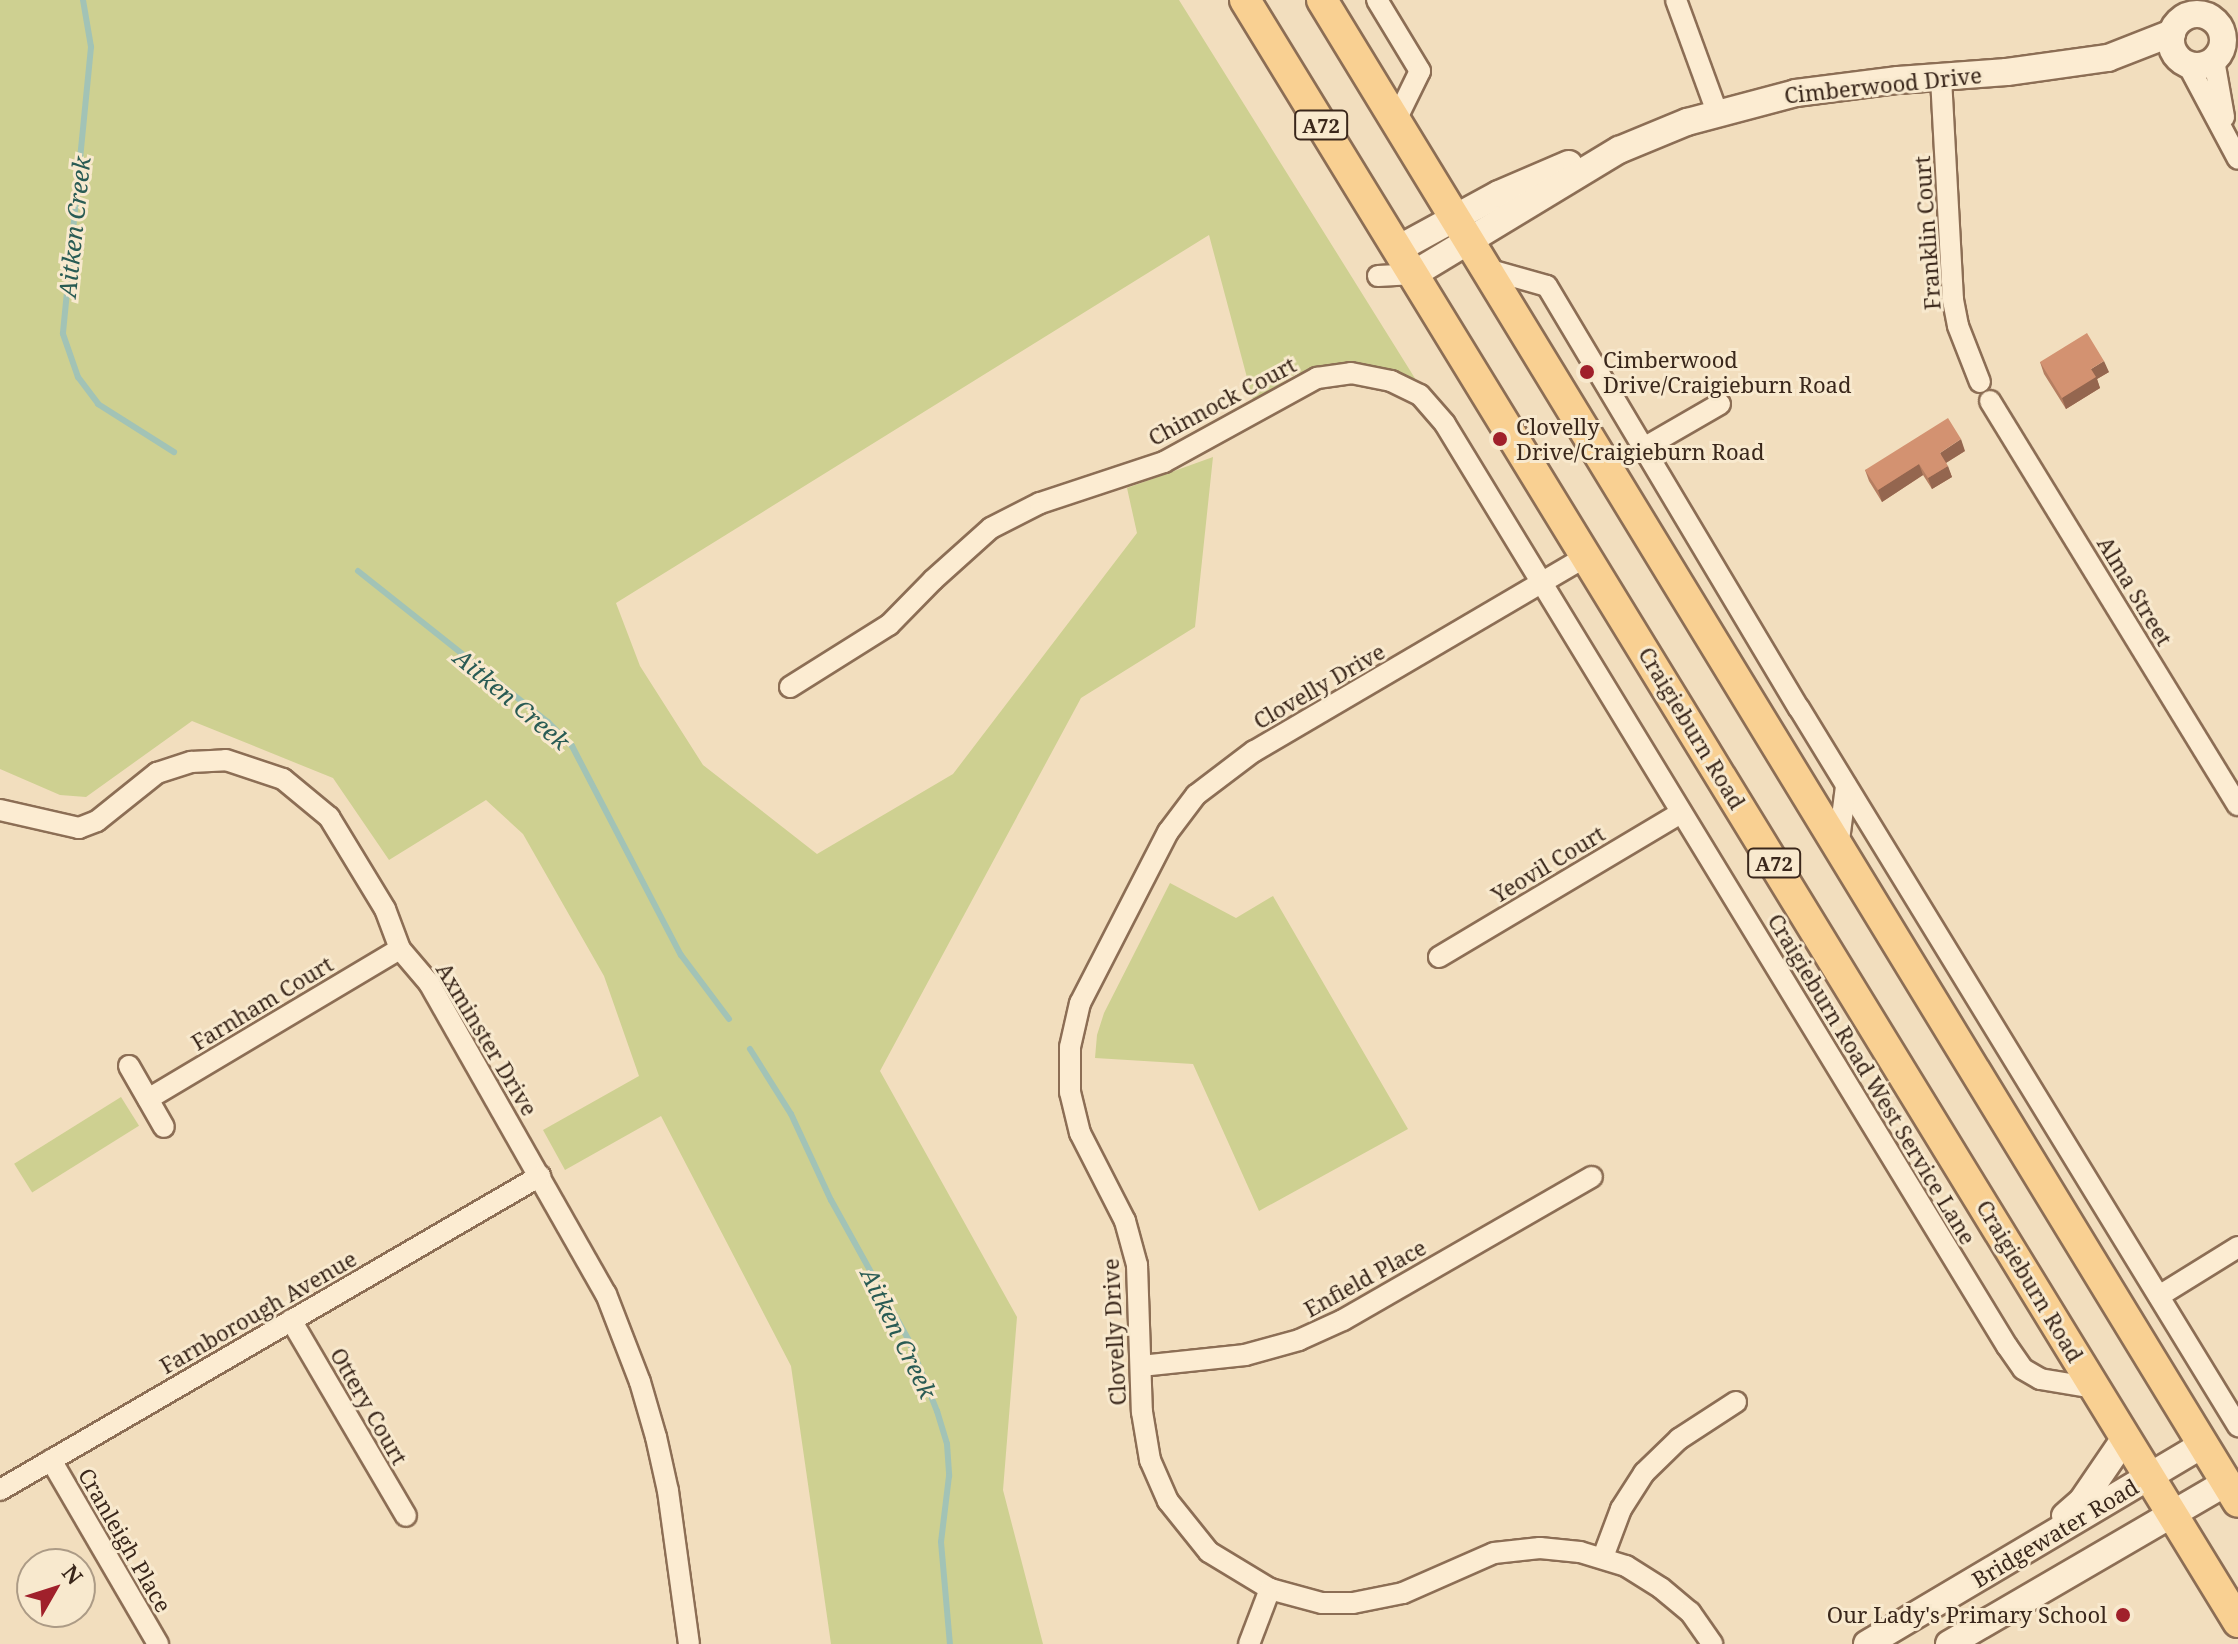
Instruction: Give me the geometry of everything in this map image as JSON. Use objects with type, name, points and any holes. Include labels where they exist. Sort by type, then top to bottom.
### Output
[{"type":"main road","name":"Craigieburn Road","points":[[1245,0],[2238,1622]]},
{"type":"main road","name":"A72","points":[[1322,0],[2232,1493]]},
{"type":"street","points":[[1377,0],[1420,71],[1396,120]]},
{"type":"street","points":[[1676,0],[1717,112]]},
{"type":"street","points":[[2238,14],[2181,19],[2172,33],[2172,49],[2185,63],[2227,133],[2238,159]]},
{"type":"street","points":[[2206,15],[2223,33],[2227,133]]},
{"type":"street","name":"Cimberwood Drive","points":[[2108,58],[2172,33]]},
{"type":"street","points":[[2185,63],[2202,66],[2225,50]]},
{"type":"street","name":"Cimberwood Drive","points":[[1406,262],[1463,228],[1619,150],[1717,112],[1796,93],[2108,58],[2185,63]]},
{"type":"street","name":"Franklin Court","points":[[1941,78],[1953,300],[1958,326],[1980,382]]},
{"type":"street","points":[[1487,269],[1547,286],[1846,786],[2238,1426]]},
{"type":"street","name":"Chinnock Court","points":[[790,687],[889,625],[991,528],[1040,503],[1164,462],[1317,378],[1351,373],[1391,381],[1420,395],[1445,424],[1543,584]]},
{"type":"street","name":"Alma Street","points":[[1990,401],[2238,805]]},
{"type":"street","points":[[1642,449],[1720,404]]},
{"type":"street","name":"Clovelly Drive","points":[[1587,556],[1254,751],[1212,781],[1182,811],[1085,991],[1070,1047],[1070,1092],[1080,1133],[1132,1242],[1140,1288],[1145,1443],[1168,1501],[1209,1552],[1270,1589],[1322,1603],[1353,1603],[1403,1593],[1494,1553],[1540,1548],[1603,1557],[1661,1588],[1690,1612],[1712,1644]]},
{"type":"street","name":"Craigieburn Road West Service Lane","points":[[1543,584],[2007,1346],[2023,1369],[2040,1379],[2095,1388]]},
{"type":"street","name":"Axminster Drive","points":[[0,810],[79,828],[97,821],[141,783],[172,767],[226,760],[261,768],[302,790],[329,817],[385,909],[400,949],[429,983],[606,1294],[640,1382],[668,1491],[689,1644]]},
{"type":"street","points":[[1838,848],[1846,786]]},
{"type":"street","name":"Yeovil Court","points":[[1439,957],[1681,813]]},
{"type":"street","name":"Farnham Court","points":[[148,1099],[400,949]]},
{"type":"street","points":[[129,1066],[164,1127]]},
{"type":"street","name":"Farnborough Avenue","points":[[0,1490],[540,1176]]},
{"type":"street","name":"Enfield Place","points":[[1141,1366],[1245,1355],[1299,1340],[1343,1320],[1592,1177]]},
{"type":"street","points":[[2159,1296],[2238,1247]]},
{"type":"street","name":"Ottery Court","points":[[291,1320],[406,1516]]},
{"type":"street","points":[[1603,1557],[1621,1509],[1644,1473],[1679,1439],[1736,1402]]},
{"type":"street","points":[[2038,1592],[2017,1557],[2082,1501],[2125,1438]]},
{"type":"street","name":"Bridgewater Road","points":[[1867,1644],[2202,1445]]},
{"type":"street","name":"Cranleigh Place","points":[[51,1460],[158,1644]]},
{"type":"street","name":"Bridgewater Road","points":[[1949,1644],[2173,1516],[2232,1493]]},
{"type":"street","points":[[1249,1644],[1270,1589]]},
{"type":"green space","points":[[0,0],[1179,0],[1416,380],[1351,362],[1296,374],[1253,400],[1209,235],[616,603],[640,666],[703,765],[817,854],[953,774],[1137,533],[1127,488],[1213,457],[1195,627],[1081,698],[880,1071],[1017,1317],[1003,1490],[1043,1644],[831,1644],[791,1366],[661,1116],[565,1170],[543,1130],[639,1076],[604,976],[523,834],[486,800],[389,860],[333,778],[192,721],[86,797],[60,795],[0,769]]},
{"type":"green space","points":[[1170,883],[1236,918],[1273,896],[1408,1129],[1259,1211],[1193,1064],[1095,1058],[1097,1035],[1104,1013]]},
{"type":"green space","points":[[121,1097],[139,1126],[32,1193],[14,1164]]},
{"type":"building","points":[[2087,333],[2104,361],[2091,369],[2096,377],[2062,398],[2040,362]]},
{"type":"building","points":[[1948,418],[1961,439],[1940,453],[1948,466],[1928,478],[1919,464],[1878,490],[1865,470]]},
{"type":"waterway","name":"Aitken Creek","points":[[83,0],[91,47],[63,334],[78,377],[98,404],[174,452]]},
{"type":"waterway","name":"Aitken Creek","points":[[358,571],[548,722],[572,746],[681,955],[729,1019]]},
{"type":"waterway","name":"Aitken Creek","points":[[750,1049],[791,1114],[831,1200],[908,1339],[937,1411],[947,1444],[949,1476],[941,1542],[950,1644]]},
{"type":"place","name":"Cimberwood Drive/Craigieburn Road","points":[[1587,372]]},
{"type":"place","name":"Clovelly Drive/Craigieburn Road","points":[[1500,439]]},
{"type":"place","name":"Our Lady's Primary School","points":[[2123,1615]]}]
